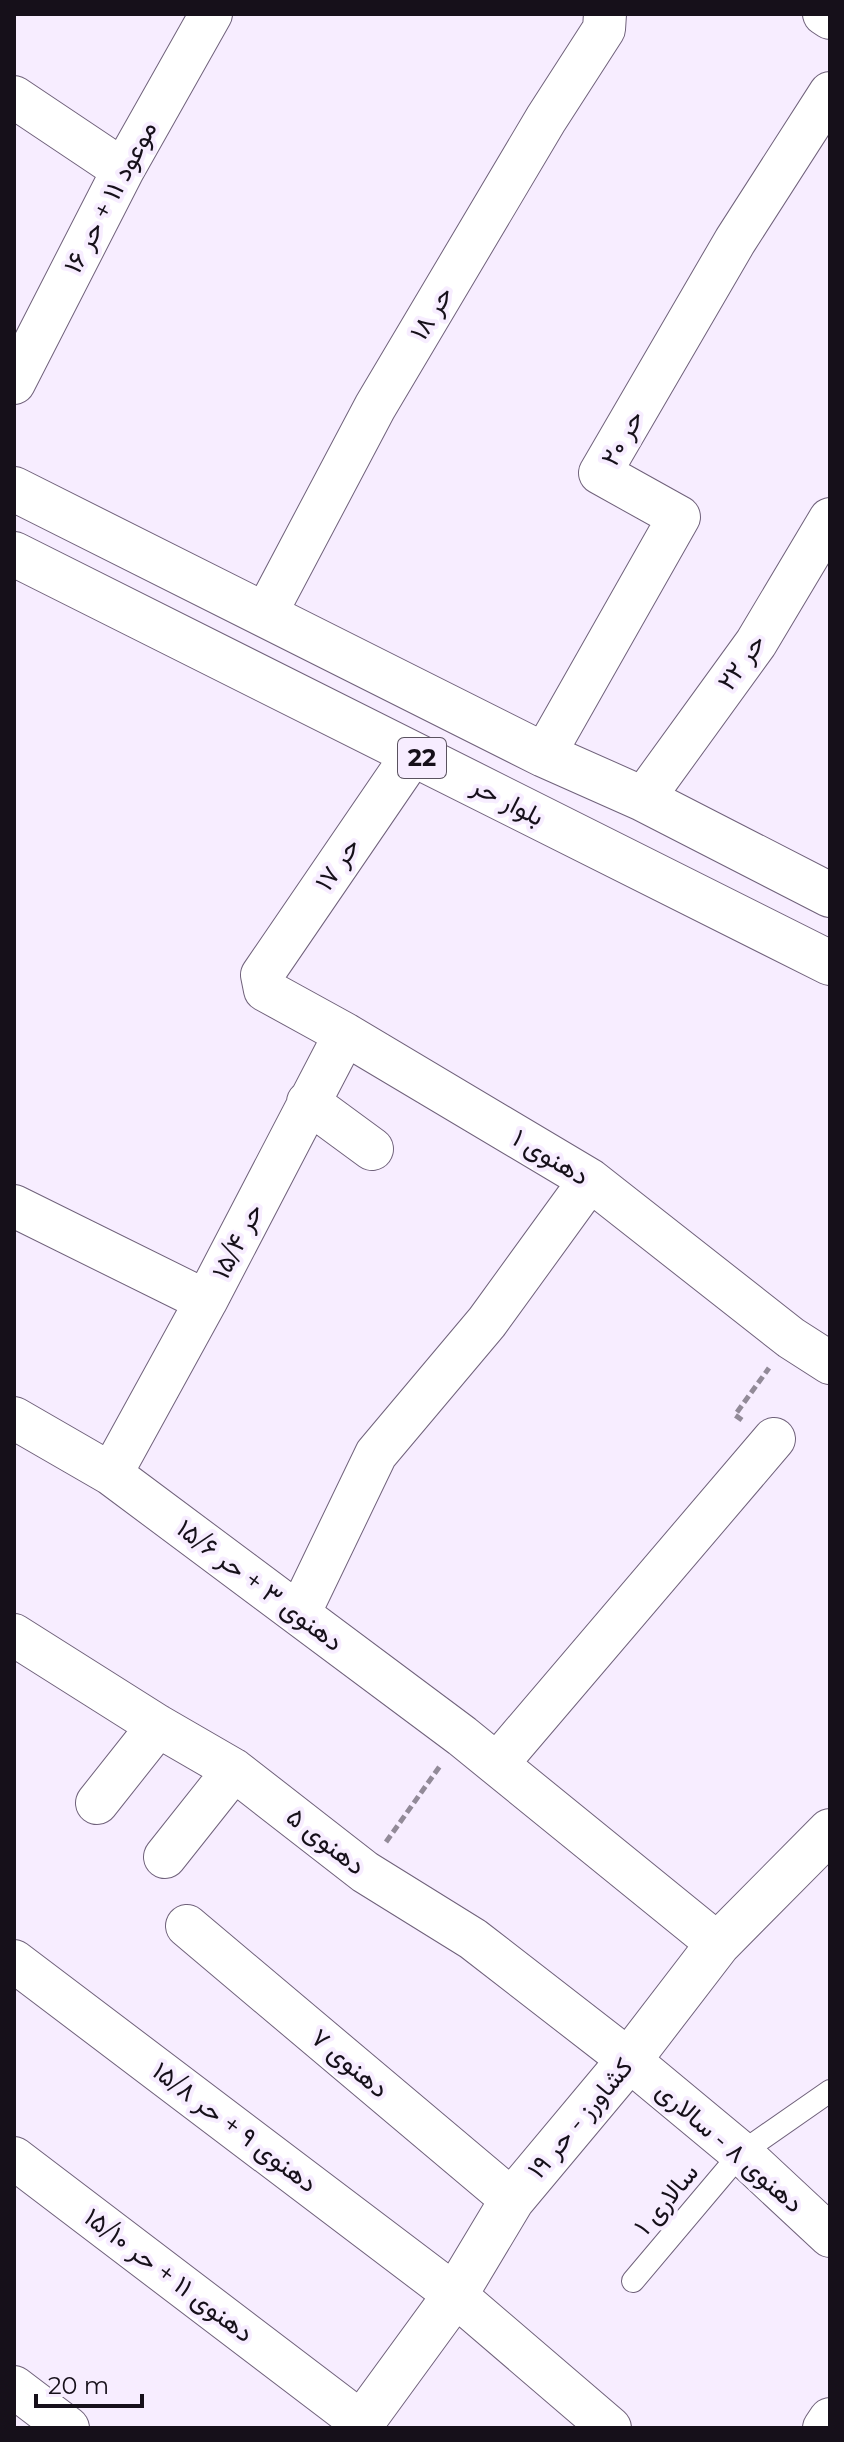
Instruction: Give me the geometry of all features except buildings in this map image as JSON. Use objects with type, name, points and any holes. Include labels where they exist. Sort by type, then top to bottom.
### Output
[{"type":"main road","name":"22","points":[[14,489],[544,755],[643,799],[830,895]]},
{"type":"main road","name":"بلوار حر","points":[[14,554],[830,963]]},
{"type":"main road","name":"کشاورز - حر ۱۹","points":[[360,2425],[455,2295],[512,2200],[629,2060],[718,1944],[830,1831]]},
{"type":"street","name":"موعود ۱۱ + حر ۱۶","points":[[14,383],[123,170],[211,14]]},
{"type":"street","points":[[824,14],[830,18]]},
{"type":"street","name":"حر ۱۸","points":[[265,615],[375,407],[546,119],[604,29],[605,16]]},
{"type":"street","name":"حر ۲۰","points":[[544,755],[679,517],[600,473],[735,241],[830,93]]},
{"type":"street","points":[[14,97],[123,170]]},
{"type":"street","name":"حر ۲۲","points":[[643,799],[756,643],[830,519]]},
{"type":"street","name":"حر ۱۷","points":[[262,975],[413,754]]},
{"type":"street","name":"دهنوی ۱","points":[[262,975],[265,990],[590,1180],[791,1338],[830,1363]]},
{"type":"street","name":"حر ۱۵/۴","points":[[14,1206],[206,1301],[345,1034]]},
{"type":"street","points":[[308,1102],[372,1149]]},
{"type":"street","points":[[299,1614],[376,1454],[487,1322],[590,1180]]},
{"type":"street","points":[[111,1474],[206,1301]]},
{"type":"street","name":"دهنوی ۳ + حر ۱۵/۶","points":[[14,1418],[111,1474],[299,1614],[462,1736],[718,1944]]},
{"type":"street","points":[[497,1764],[774,1439]]},
{"type":"street","name":"دهنوی ۵","points":[[14,1635],[234,1770],[365,1872],[473,1939],[629,2060]]},
{"type":"street","points":[[97,1803],[158,1726]]},
{"type":"street","points":[[165,1857],[234,1770]]},
{"type":"street","name":"دهنوی ۷","points":[[187,1926],[512,2200]]},
{"type":"street","name":"دهنوی ۹ + حر ۱۵/۸","points":[[14,1961],[455,2295],[610,2428]]},
{"type":"street","name":"دهنوی ۸ - سالاری","points":[[629,2060],[826,2224]]},
{"type":"street","name":"دهنوی ۱۱ + حر ۱۵/۱۰","points":[[14,2158],[360,2425]]},
{"type":"street","points":[[14,2387],[68,2428]]},
{"type":"street","points":[[824,2428],[830,2419]]},
{"type":"lane","name":"سالاری ۱","points":[[633,2281],[741,2153],[830,2091]]},
{"type":"path","points":[[774,1439],[735,1415],[791,1338]]},
{"type":"path","points":[[365,1872],[462,1736]]}]
